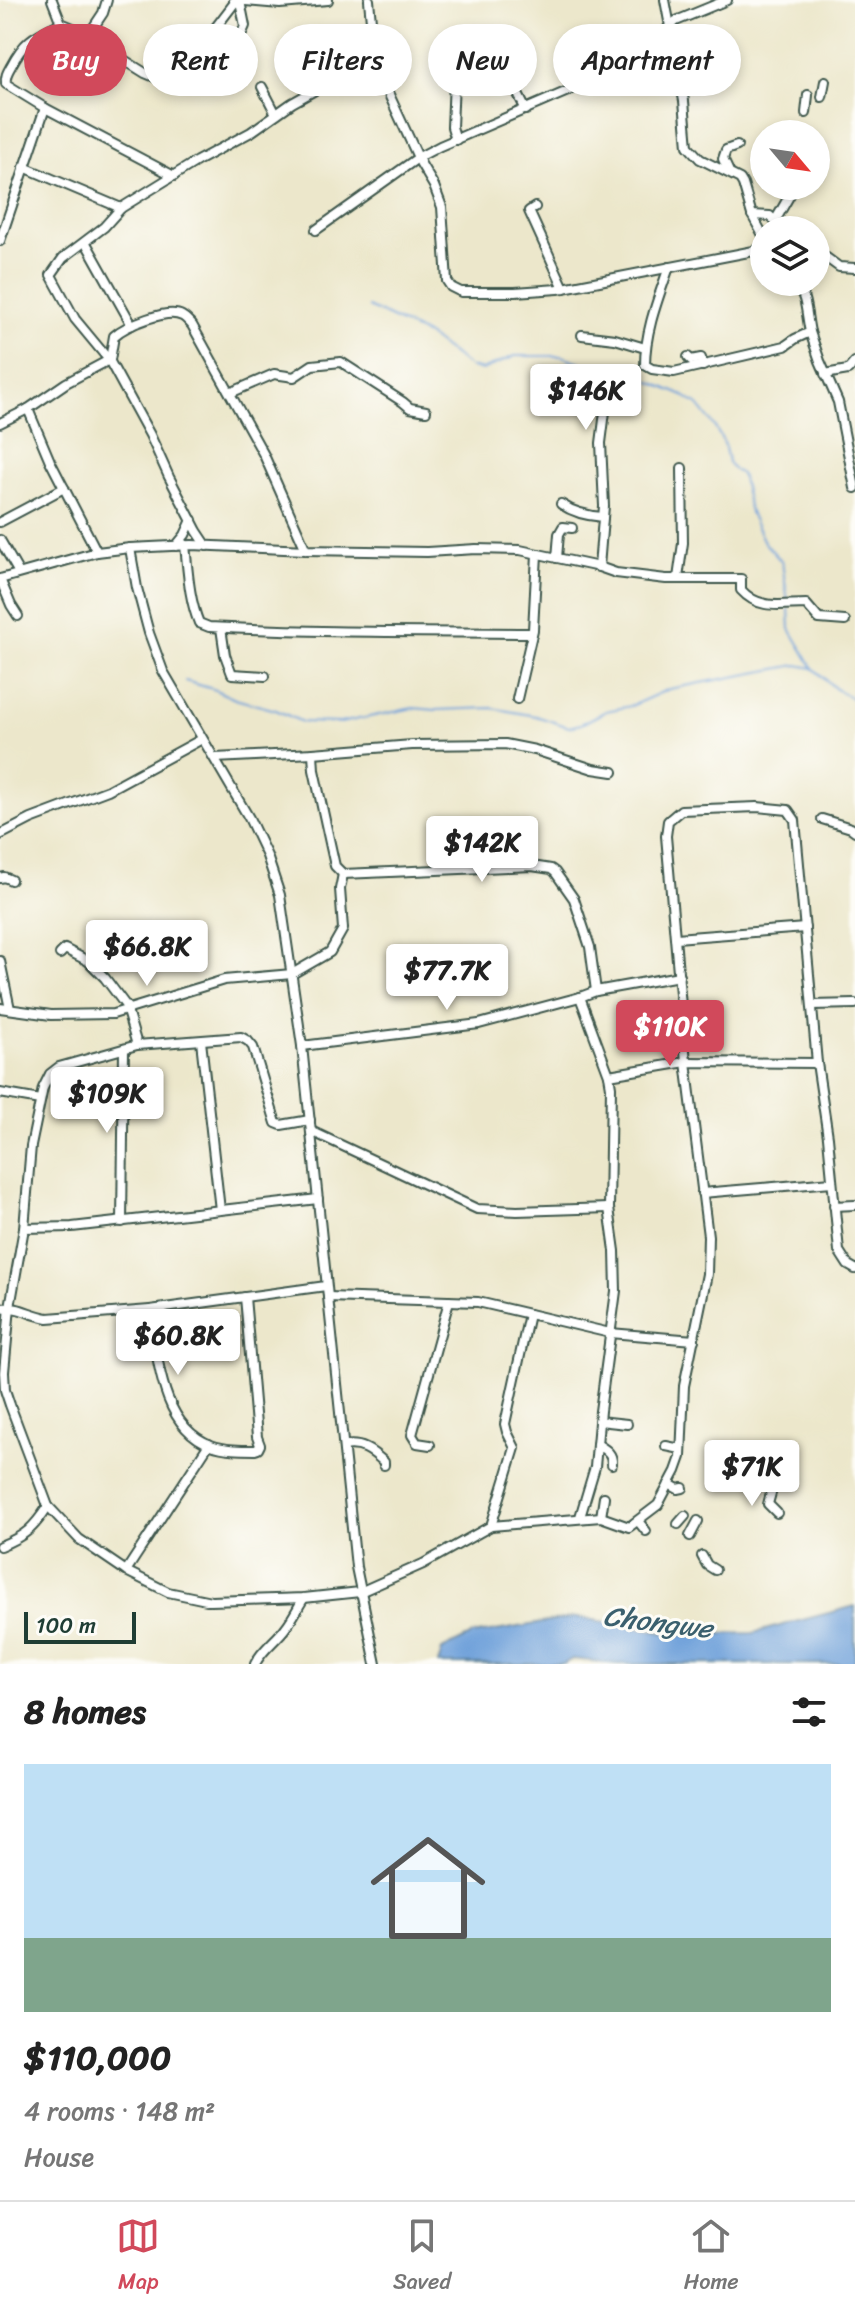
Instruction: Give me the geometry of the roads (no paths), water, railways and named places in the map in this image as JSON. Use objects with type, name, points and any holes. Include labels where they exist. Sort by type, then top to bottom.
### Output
[{"type":"street","points":[[52,0],[61,23],[25,42],[4,81],[10,88],[45,108],[174,176]]},
{"type":"street","points":[[96,24],[107,0]]},
{"type":"street","points":[[236,1],[280,4],[328,0]]},
{"type":"street","points":[[369,0],[371,24]]},
{"type":"street","points":[[665,0],[668,24]]},
{"type":"street","points":[[673,24],[727,0]]},
{"type":"street","points":[[236,1],[245,24]]},
{"type":"street","points":[[219,24],[236,1]]},
{"type":"street","points":[[822,97],[825,81]]},
{"type":"street","points":[[262,87],[276,114]]},
{"type":"street","points":[[806,113],[808,95]]},
{"type":"street","points":[[207,546],[109,360],[75,319],[51,275],[63,258],[86,243],[121,208],[251,132],[305,96]]},
{"type":"street","points":[[390,96],[442,207],[447,281],[461,292],[564,288],[750,252]]},
{"type":"street","points":[[453,96],[452,127],[456,140]]},
{"type":"street","points":[[519,96],[526,110]]},
{"type":"street","points":[[316,230],[419,157],[558,96]]},
{"type":"street","points":[[683,96],[688,146],[700,159],[740,179],[752,215],[770,216]]},
{"type":"street","points":[[0,241],[45,108]]},
{"type":"street","points":[[729,173],[723,159],[726,150],[737,146]]},
{"type":"street","points":[[24,167],[121,208]]},
{"type":"street","points":[[535,207],[529,211],[564,288]]},
{"type":"street","points":[[86,243],[132,325]]},
{"type":"street","points":[[830,260],[839,267],[855,268]]},
{"type":"street","points":[[669,267],[645,348],[645,365],[652,369],[674,372],[703,366],[785,346],[810,332]]},
{"type":"street","points":[[804,296],[810,332],[838,402],[855,488]]},
{"type":"street","points":[[109,360],[114,336],[132,325],[170,313],[181,315],[192,325],[264,455],[306,550]]},
{"type":"street","points":[[582,335],[615,339],[645,348]]},
{"type":"street","points":[[688,357],[691,360],[701,358],[703,366]]},
{"type":"street","points":[[0,423],[109,360]]},
{"type":"street","points":[[230,393],[274,374],[294,377],[312,365],[341,362],[410,408],[426,411]]},
{"type":"street","points":[[825,374],[851,371],[855,362]]},
{"type":"street","points":[[599,567],[603,517],[601,443],[607,396],[621,383]]},
{"type":"street","points":[[28,409],[97,552]]},
{"type":"street","points":[[678,578],[683,543],[682,468]]},
{"type":"street","points":[[0,522],[64,488]]},
{"type":"street","points":[[561,504],[587,516],[603,517]]},
{"type":"street","points":[[192,520],[181,546],[194,611],[198,621],[209,627],[311,633],[532,633]]},
{"type":"street","points":[[557,558],[559,534],[563,527],[572,528]]},
{"type":"street","points":[[0,540],[19,573]]},
{"type":"street","points":[[18,616],[0,579],[97,552],[207,546],[427,552],[520,550],[616,573],[666,579],[741,579],[741,590],[754,600],[778,607],[806,604],[819,619],[845,621]]},
{"type":"street","points":[[130,548],[149,633],[163,671],[249,818],[267,856],[280,895],[302,1046],[360,1592],[376,1664]]},
{"type":"street","points":[[517,699],[532,633],[537,554]]},
{"type":"street","points":[[221,628],[232,674],[265,676]]},
{"type":"street","points":[[0,835],[31,819],[108,790],[202,739]]},
{"type":"street","points":[[215,758],[412,745],[505,744],[613,772]]},
{"type":"street","points":[[313,753],[335,866],[343,874],[532,866],[551,869],[574,899],[590,947],[596,991]]},
{"type":"street","points":[[310,1120],[281,1125],[276,1123],[256,1054],[248,1041],[241,1037],[137,1045],[59,1067],[50,1074],[43,1088],[31,1146],[24,1228],[10,1307],[4,1372],[5,1404],[48,1506],[79,1539],[126,1571],[168,1592],[211,1601],[304,1598],[360,1592],[423,1564],[491,1526],[601,1517],[629,1527],[658,1505],[677,1470],[684,1386],[707,1274],[708,1236],[686,1062],[666,836],[668,821],[681,810],[757,807],[782,808],[792,813],[797,830],[817,1063],[839,1251],[848,1265],[855,1269]]},
{"type":"street","points":[[822,819],[855,831]]},
{"type":"street","points":[[0,1008],[51,1015],[113,1014],[224,980],[292,974],[330,952],[343,929],[340,889],[343,874]]},
{"type":"street","points":[[0,878],[11,880]]},
{"type":"street","points":[[676,938],[805,928]]},
{"type":"street","points":[[60,954],[65,949],[88,961],[105,978],[128,1011],[137,1045]]},
{"type":"street","points":[[0,961],[10,1009]]},
{"type":"street","points":[[302,1046],[479,1024],[596,991],[679,976]]},
{"type":"street","points":[[580,997],[611,1087],[609,1208],[616,1291],[595,1467],[580,1517]]},
{"type":"street","points":[[812,1005],[855,1004]]},
{"type":"street","points":[[201,1041],[220,1210]]},
{"type":"street","points":[[122,1222],[124,1049]]},
{"type":"street","points":[[609,1075],[686,1062],[817,1063]]},
{"type":"street","points":[[0,1093],[40,1100]]},
{"type":"street","points":[[311,1131],[477,1209],[609,1208]]},
{"type":"street","points":[[702,1193],[832,1182]]},
{"type":"street","points":[[24,1228],[72,1227],[318,1199]]},
{"type":"street","points":[[834,1206],[855,1205]]},
{"type":"street","points":[[0,1308],[22,1308],[48,1318],[150,1310],[326,1286]]},
{"type":"street","points":[[150,1310],[160,1372],[180,1422],[209,1444],[255,1450],[260,1445],[245,1297]]},
{"type":"street","points":[[328,1297],[478,1302],[610,1333],[694,1340]]},
{"type":"street","points":[[430,1445],[417,1443],[412,1435],[449,1301]]},
{"type":"street","points":[[491,1526],[515,1448],[505,1424],[529,1314]]},
{"type":"street","points":[[599,1421],[627,1424]]},
{"type":"street","points":[[126,1571],[209,1444]]},
{"type":"street","points":[[597,1444],[607,1450],[612,1464]]},
{"type":"street","points":[[344,1446],[370,1449],[384,1465]]},
{"type":"street","points":[[666,1446],[681,1449]]},
{"type":"street","points":[[669,1484],[683,1488]]},
{"type":"street","points":[[773,1486],[768,1504],[777,1513]]},
{"type":"street","points":[[601,1517],[604,1497]]},
{"type":"street","points":[[0,1546],[19,1538],[35,1526],[48,1506]]},
{"type":"street","points":[[678,1524],[685,1516]]},
{"type":"street","points":[[638,1521],[646,1531]]},
{"type":"street","points":[[690,1536],[698,1521]]},
{"type":"street","points":[[703,1546],[701,1558],[715,1570]]},
{"type":"street","points":[[255,1664],[285,1629],[304,1598]]},
{"type":"water","points":[[855,1606],[855,1664],[617,1664],[573,1659],[563,1664],[438,1664],[442,1650],[472,1635],[577,1617],[676,1635],[753,1633]]},
{"type":"waterway","points":[[368,307],[427,335],[470,367],[482,370],[515,356],[562,356],[637,376],[698,405],[724,443],[728,462],[741,474],[750,513],[764,542],[782,562],[788,602]]},
{"type":"waterway","points":[[789,609],[790,629],[813,668],[837,690],[855,700]]},
{"type":"waterway","points":[[185,681],[276,710],[302,722],[340,723],[413,708],[492,708],[536,716],[569,727],[669,689],[797,665],[813,668]]},
{"type":"water label","name":"Chongwe","points":[[658,1622]]}]
